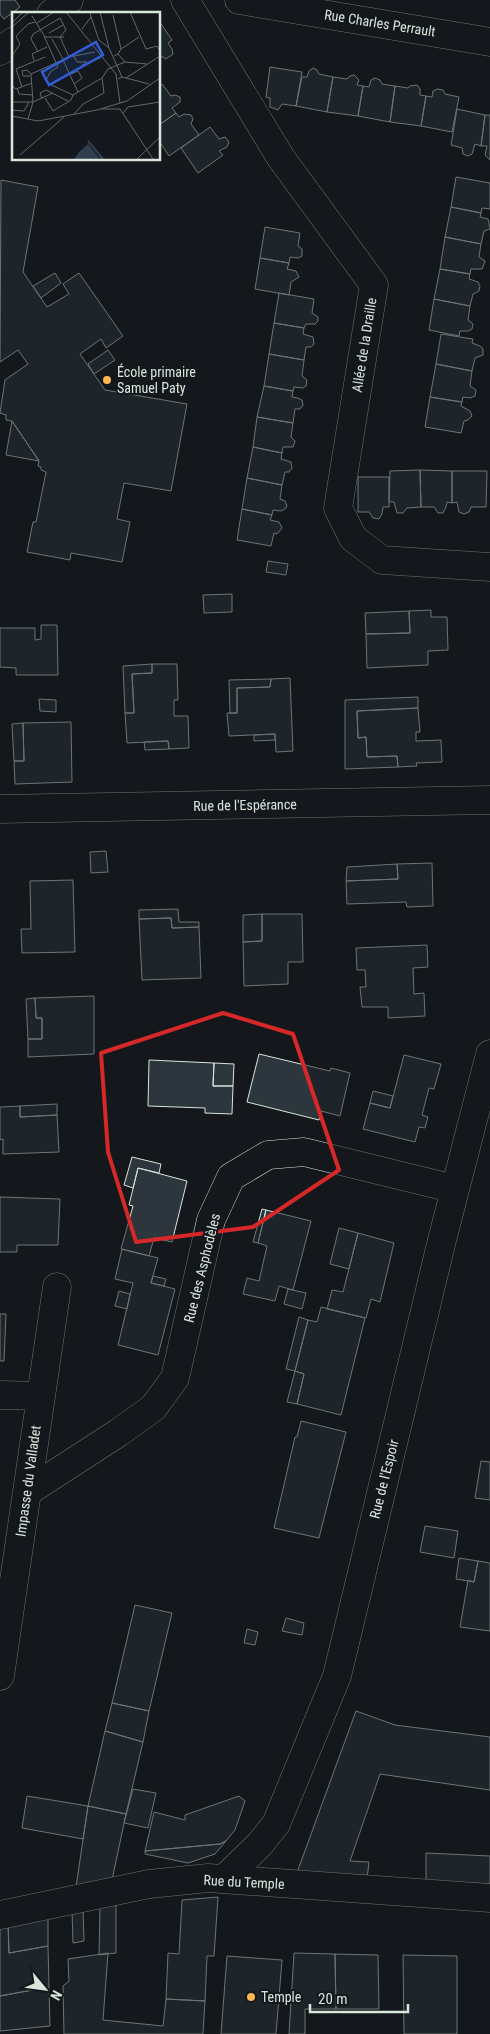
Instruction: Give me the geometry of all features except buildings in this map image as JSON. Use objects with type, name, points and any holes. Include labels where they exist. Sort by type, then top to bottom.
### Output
[{"type":"street","points":[[54,12],[69,0]]},
{"type":"street","name":"Allée de la Draille","points":[[185,0],[281,158],[374,285],[338,508],[354,538],[382,560],[490,567]]},
{"type":"street","name":"Rue Charles Perrault","points":[[240,0],[490,42]]},
{"type":"street","points":[[0,51],[12,42]]},
{"type":"street","name":"Rue de l'Espérance","points":[[0,809],[490,800]]},
{"type":"street","name":"Rue de l'Espoir","points":[[224,1879],[259,1845],[276,1824],[336,1676],[455,1189],[490,1054]]},
{"type":"street","name":"Rue des Asphodèles","points":[[27,1492],[154,1408],[175,1378],[212,1220],[230,1177],[268,1154],[304,1152],[455,1189]]},
{"type":"street","name":"Impasse du Valladet","points":[[0,1676],[57,1287]]},
{"type":"street","points":[[0,1395],[41,1396]]},
{"type":"street","name":"Rue du Temple","points":[[0,1915],[149,1884],[208,1878],[490,1898]]},
{"type":"highlighted area","points":[[223,1013],[293,1034],[339,1170],[253,1227],[136,1242],[108,1152],[101,1053]]},
{"type":"place","name":"École primaire Samuel Paty","points":[[107,380]]},
{"type":"place","name":"Temple","points":[[251,1997]]}]
